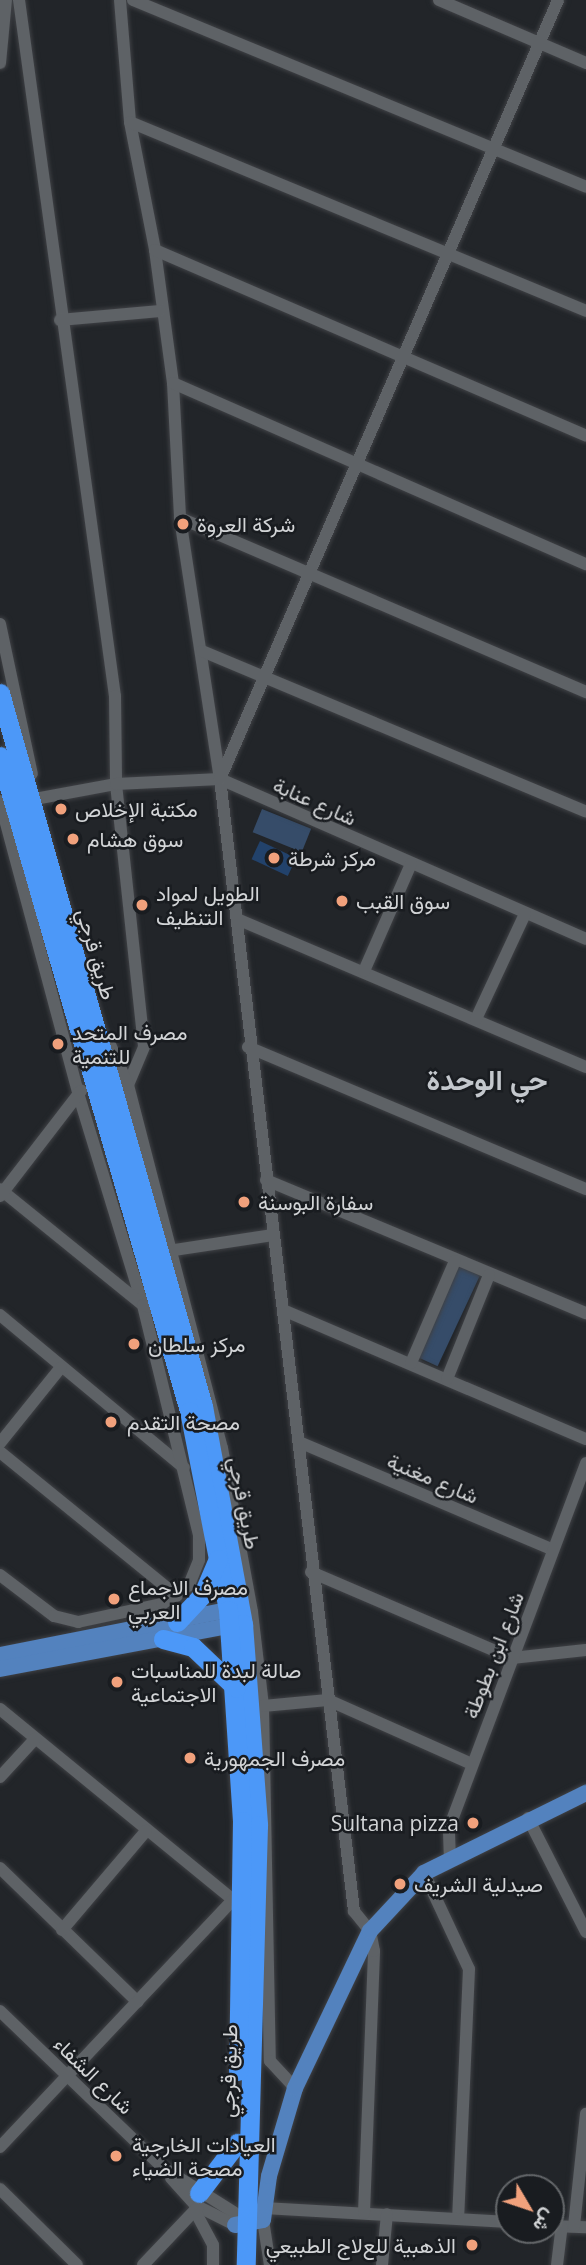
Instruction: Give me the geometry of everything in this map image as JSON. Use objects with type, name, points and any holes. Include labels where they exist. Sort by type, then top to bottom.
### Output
[{"type":"highway","name":"طريق قرجي","points":[[0,693],[20,801],[85,1086],[151,1307],[196,1408],[218,1558],[235,1617],[237,2143],[249,2218],[234,2265]]},
{"type":"highway","name":"طريق قرجي","points":[[0,756],[20,801],[167,1252],[235,1617],[258,1825],[246,2265]]},
{"type":"highway","points":[[177,1622],[203,1594],[218,1558]]},
{"type":"highway","points":[[163,1639],[193,1647],[236,1688]]},
{"type":"highway","points":[[197,2204],[237,2143]]},
{"type":"main road","points":[[0,1669],[177,1622],[235,1617]]},
{"type":"main road","points":[[0,1655],[163,1639],[235,1617]]},
{"type":"main road","points":[[249,2218],[295,2088],[370,1931],[424,1873],[528,1818],[586,1793]]},
{"type":"street","points":[[0,63],[6,0]]},
{"type":"street","points":[[19,0],[60,320],[115,696],[116,784],[144,1047],[128,1085]]},
{"type":"street","points":[[120,0],[130,122],[155,250],[160,311],[173,383],[180,518],[220,779],[237,919],[248,1047],[284,1310],[311,1572],[354,1911],[370,1931],[376,1968],[363,2213]]},
{"type":"street","points":[[133,0],[586,187]]},
{"type":"street","points":[[439,0],[586,63]]},
{"type":"street","points":[[220,779],[558,0]]},
{"type":"street","points":[[130,122],[586,311]]},
{"type":"street","points":[[155,250],[586,436]]},
{"type":"street","points":[[60,320],[160,311]]},
{"type":"street","points":[[173,383],[586,564]]},
{"type":"street","points":[[180,518],[586,692]]},
{"type":"street","points":[[0,624],[20,801],[112,1052],[128,1085],[167,1252],[222,1448],[263,1706],[270,2061],[295,2088]]},
{"type":"street","points":[[202,651],[586,812]]},
{"type":"street","name":"شارع عنابة","points":[[20,801],[116,784],[220,779],[586,939]]},
{"type":"street","points":[[365,971],[411,864]]},
{"type":"street","points":[[476,1019],[525,914]]},
{"type":"street","points":[[237,919],[586,1067]]},
{"type":"street","points":[[248,1047],[586,1189]]},
{"type":"street","points":[[0,1575],[54,1616],[78,1622],[177,1596],[189,1585],[199,1560],[200,1535],[151,1307],[1,1192],[85,1086]]},
{"type":"street","points":[[266,1180],[455,1261],[586,1313]]},
{"type":"street","points":[[167,1252],[272,1235]]},
{"type":"street","points":[[411,1363],[455,1261]]},
{"type":"street","points":[[447,1379],[489,1275]]},
{"type":"street","points":[[284,1310],[586,1438]]},
{"type":"street","points":[[0,1315],[184,1468]]},
{"type":"street","points":[[0,1443],[61,1367]]},
{"type":"street","name":"شارع مغنية","points":[[299,1442],[553,1550]]},
{"type":"street","points":[[0,1451],[177,1596]]},
{"type":"street","name":"شارع ابن بطوطة","points":[[450,1861],[449,1828],[586,1464]]},
{"type":"street","points":[[311,1572],[512,1658],[586,1650]]},
{"type":"street","points":[[78,1622],[85,1648]]},
{"type":"street","points":[[263,1706],[328,1700],[472,1764]]},
{"type":"street","points":[[0,1709],[236,1903],[0,2147]]},
{"type":"street","points":[[0,1777],[35,1739]]},
{"type":"street","points":[[528,1818],[586,1932]]},
{"type":"street","points":[[62,1930],[146,1831]]},
{"type":"street","points":[[0,1868],[138,2002]]},
{"type":"street","points":[[424,1873],[470,1969],[458,2218]]},
{"type":"street","name":"شارع الشفاء","points":[[0,2011],[197,2204],[249,2218]]},
{"type":"street","points":[[557,2265],[568,2226],[584,2144],[586,2114]]},
{"type":"street","points":[[0,2189],[78,2265]]},
{"type":"street","points":[[143,2265],[197,2204],[213,2245],[213,2265]]},
{"type":"street","points":[[270,2265],[249,2218],[363,2213],[495,2221]]},
{"type":"street","points":[[382,2265],[387,2214]]},
{"type":"shaded area","points":[[262,809],[311,829],[302,852],[253,832]]},
{"type":"shaded area","points":[[459,1266],[480,1276],[438,1366],[417,1357]]},
{"type":"building","name":"مركز شرطة","points":[[260,841],[296,858],[288,876],[252,859]]},
{"type":"place","name":"شركة العروة","points":[[183,524]]},
{"type":"place","name":"مكتبة الإخلاص","points":[[61,809]]},
{"type":"place","name":"سوق هشام","points":[[73,839]]},
{"type":"place","name":"مركز شرطة","points":[[274,858]]},
{"type":"place","name":"سوق القبب","points":[[342,901]]},
{"type":"place","name":"الطويل لمواد التنظيف","points":[[142,905]]},
{"type":"place","name":"مصرف المتحد للتنمية","points":[[58,1044]]},
{"type":"place","name":"سفارة البوسنة","points":[[244,1202]]},
{"type":"place","name":"مركز سلطان","points":[[134,1344]]},
{"type":"place","name":"مصحة التقدم","points":[[111,1422]]},
{"type":"place","name":"مصرف الاجماع العربي","points":[[114,1599]]},
{"type":"place","name":"صالة لبدة للمناسبات الاجتماعية","points":[[117,1682]]},
{"type":"place","name":"مصرف الجمهورية","points":[[190,1758]]},
{"type":"place","name":"Sultana pizza","points":[[473,1823]]},
{"type":"place","name":"صيدلية الشريف","points":[[400,1884]]},
{"type":"place","name":"العيادات الخارجية مصحة الضياء","points":[[116,2156]]},
{"type":"place","name":"الذهبية للعﻻج الطبيعي","points":[[472,2245]]},
{"type":"district","name":"حي الوحدة","points":[[487,1079]]}]
